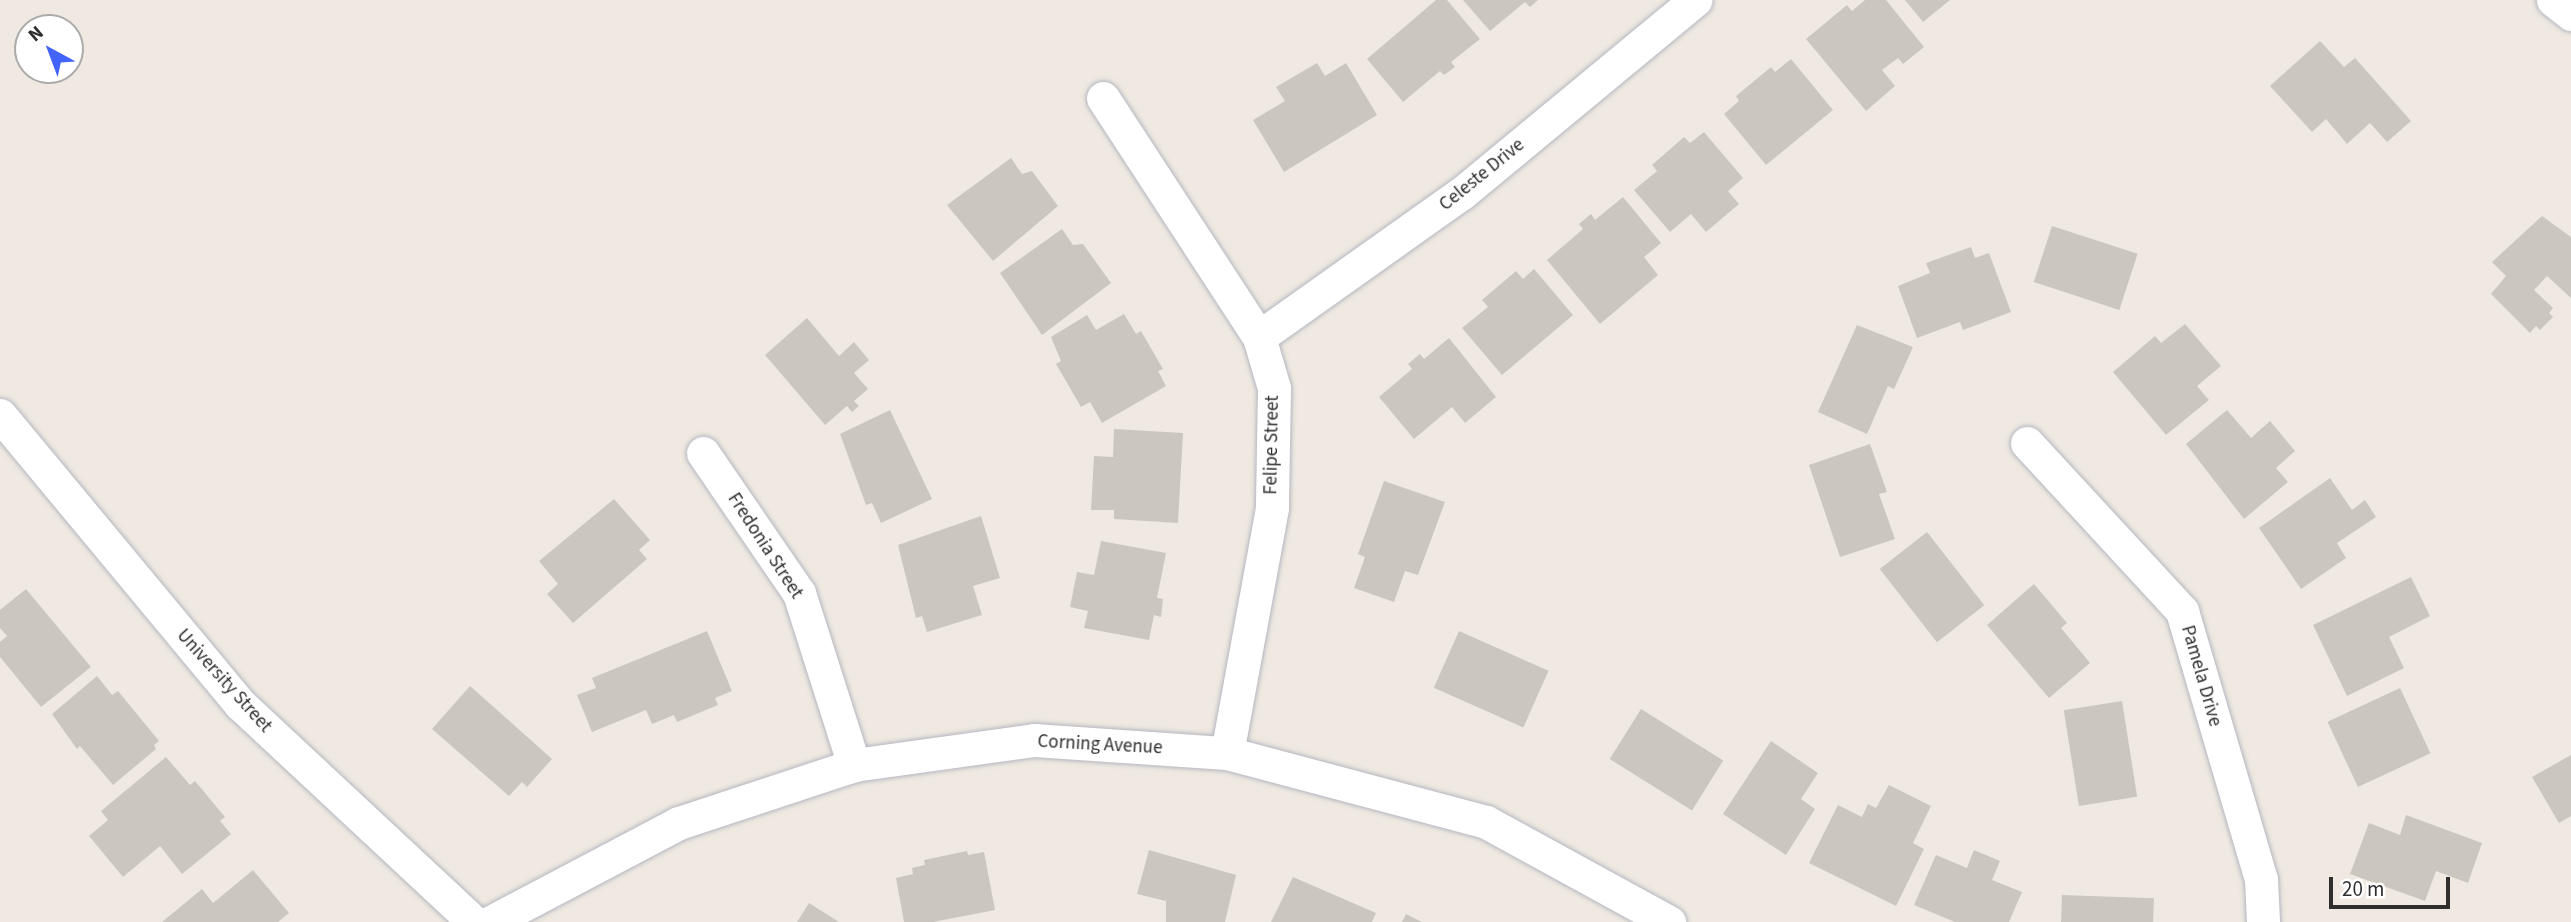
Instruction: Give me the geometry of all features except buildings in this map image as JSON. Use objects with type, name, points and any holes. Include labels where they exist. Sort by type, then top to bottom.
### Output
[{"type":"street","name":"Celeste Drive","points":[[1259,337],[1462,193],[1695,0]]},
{"type":"street","points":[[2553,0],[2571,14]]},
{"type":"street","name":"Felipe Street","points":[[1103,98],[1259,337],[1273,388],[1272,508],[1227,753]]},
{"type":"street","name":"University Street","points":[[0,415],[240,704],[474,922]]},
{"type":"street","name":"Pamela Drive","points":[[2027,443],[2182,611],[2261,879],[2263,922]]},
{"type":"street","name":"Fredonia Street","points":[[703,453],[799,593],[854,765]]},
{"type":"street","name":"Corning Avenue","points":[[491,922],[679,823],[854,765],[1034,740],[1227,753],[1486,822],[1669,922]]}]
